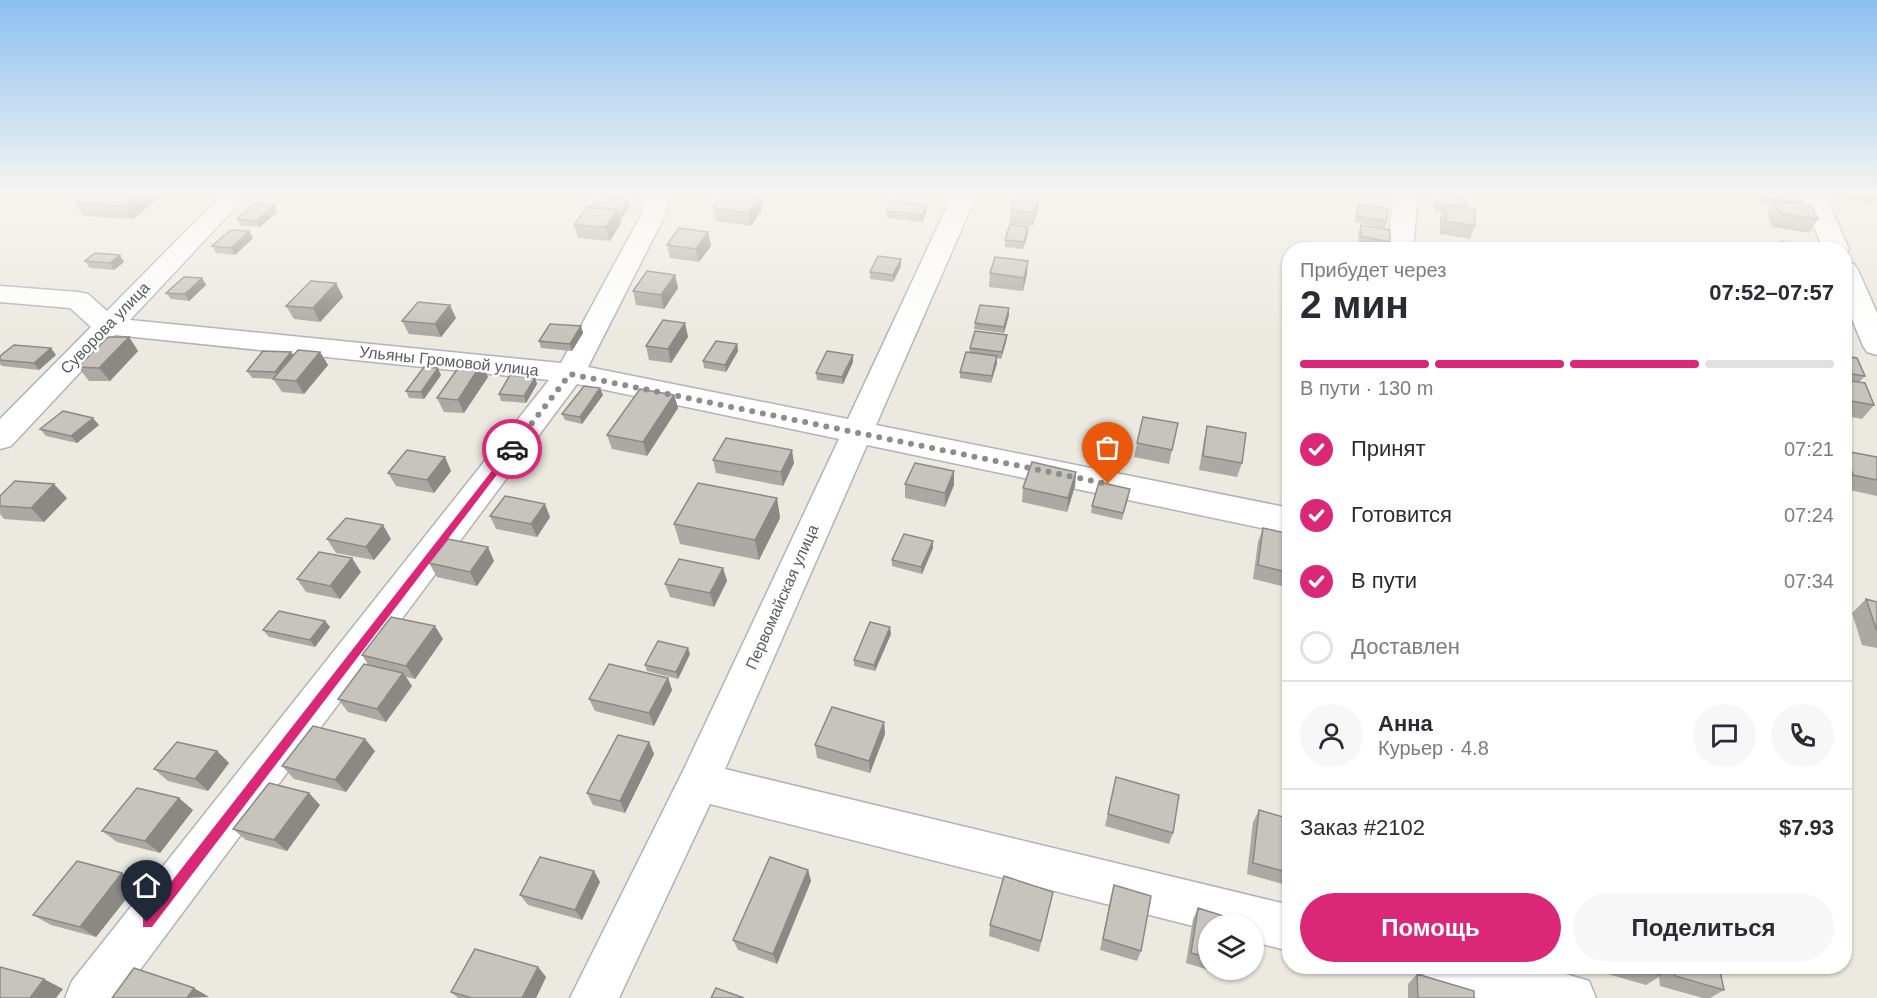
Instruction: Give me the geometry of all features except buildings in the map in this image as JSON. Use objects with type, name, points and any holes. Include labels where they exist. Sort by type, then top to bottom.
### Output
[{"type":"street","name":"Суворова улица","points":[[0,438],[190,241]]},
{"type":"street","points":[[89,998],[570,374],[640,241]]},
{"type":"street","name":"Первомайская улица","points":[[594,998],[699,782],[944,241]]},
{"type":"street","points":[[1852,287],[1877,346]]},
{"type":"street","points":[[0,294],[78,300],[107,326]]},
{"type":"street","name":"Ульяны Громовой улица","points":[[107,326],[570,374],[1282,520]]},
{"type":"street","points":[[699,782],[1282,926]]},
{"type":"street","points":[[1465,974],[1510,990],[1572,998]]},
{"type":"way so far","points":[[512,449],[570,374],[1108,484]]},
{"type":"route","points":[[147,922],[512,449]]}]
